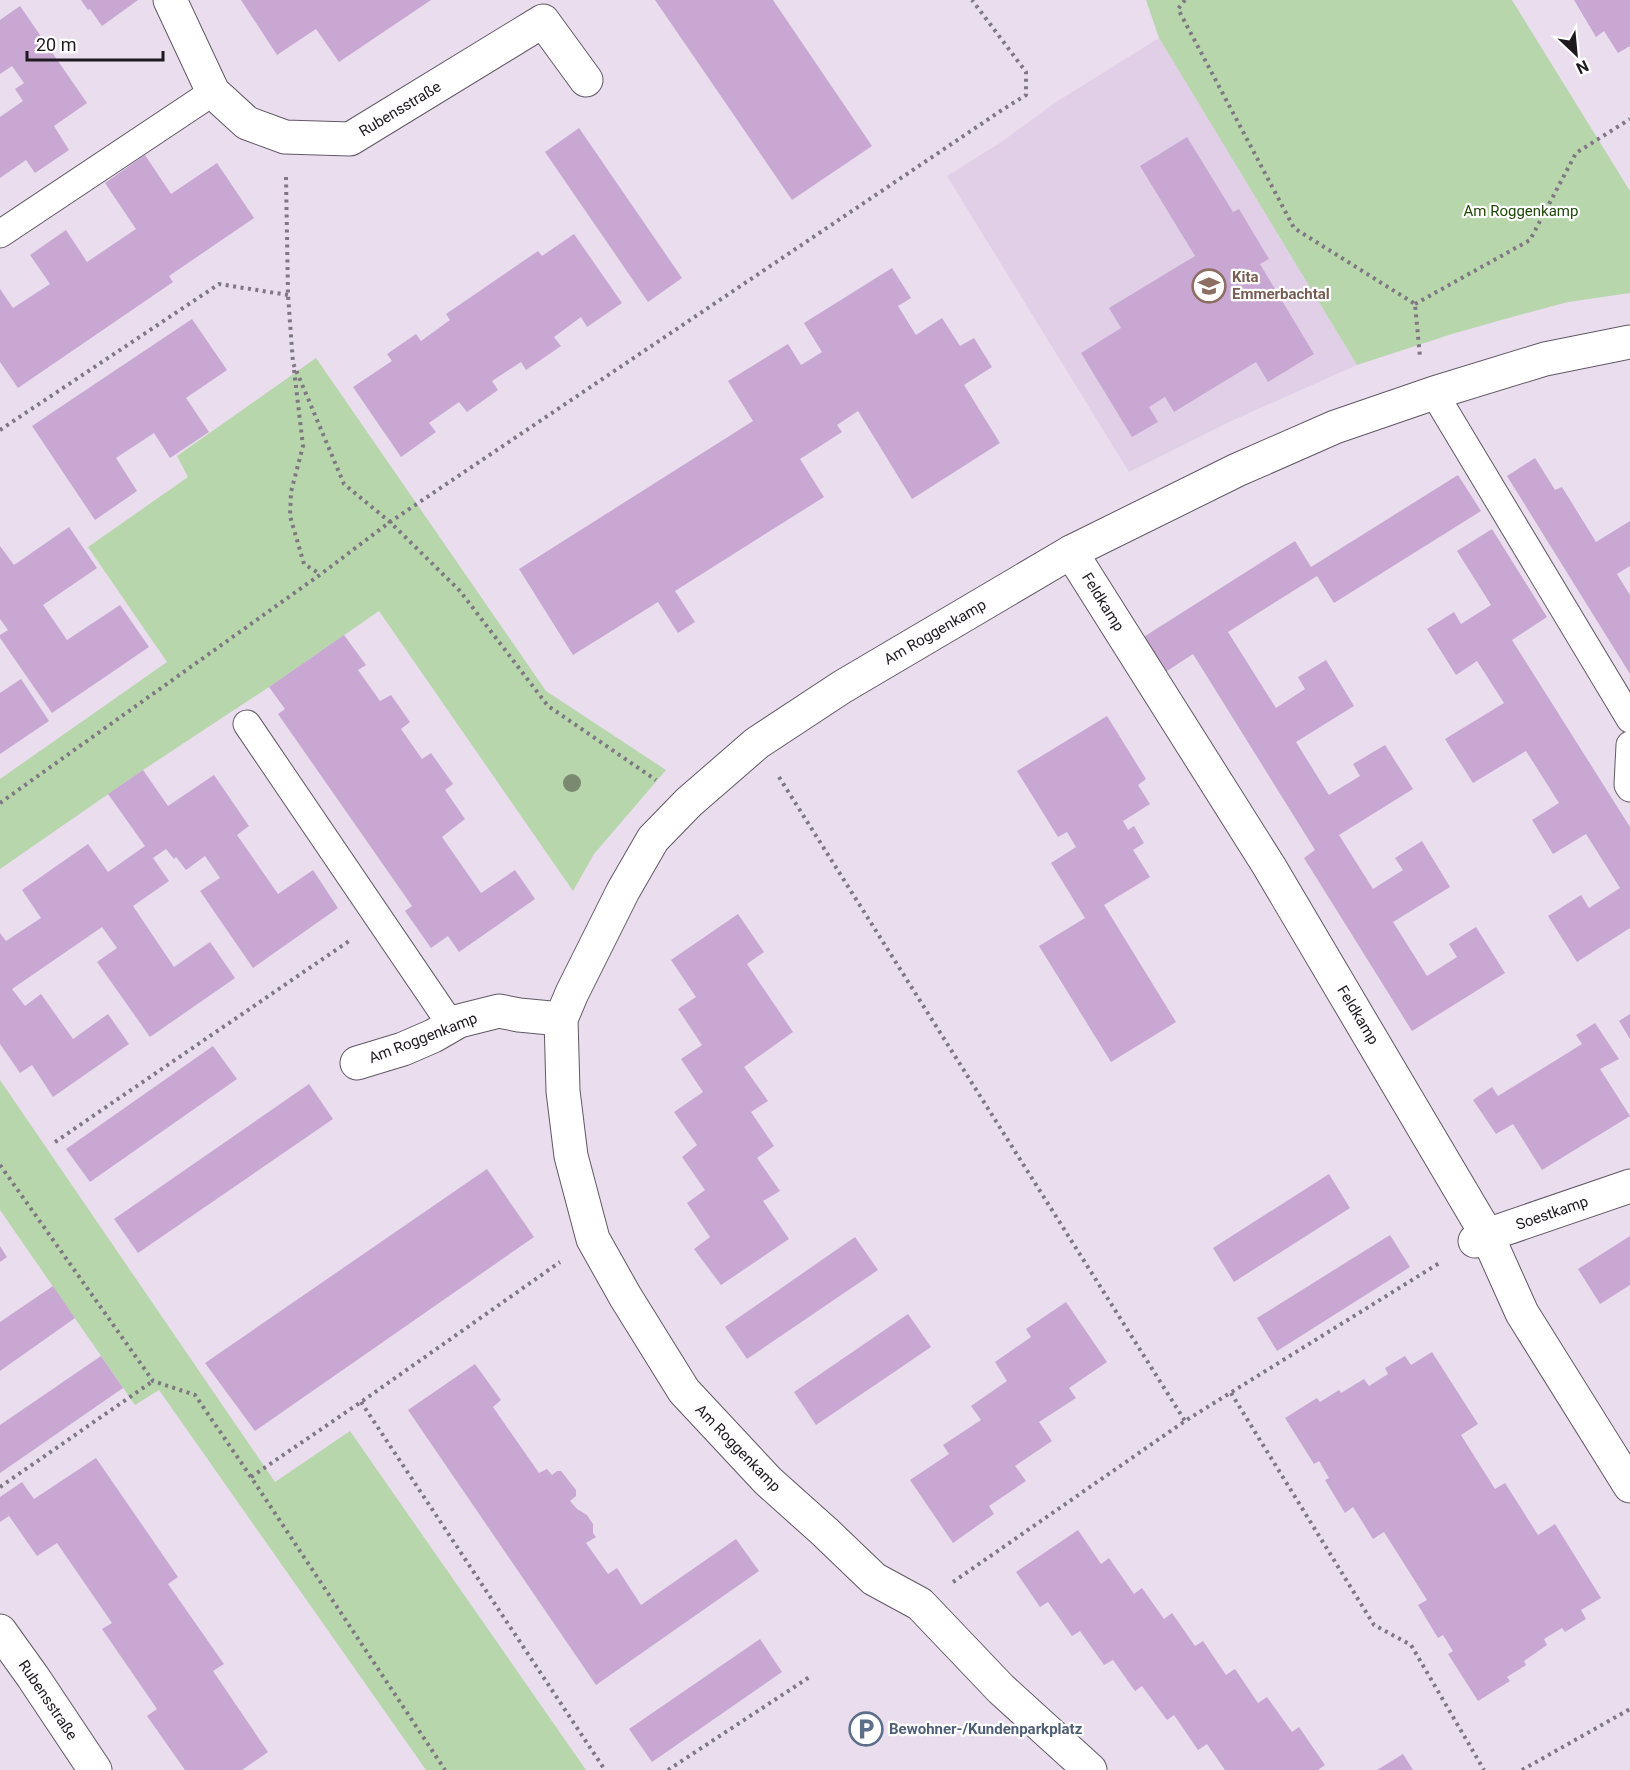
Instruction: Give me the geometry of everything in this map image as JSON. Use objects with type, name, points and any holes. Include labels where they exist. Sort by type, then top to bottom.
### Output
[{"type":"street","name":"Rubensstraße","points":[[170,0],[213,92],[247,123],[285,137],[350,139],[543,21],[586,80]]},
{"type":"street","name":"Am Roggenkamp","points":[[1090,1770],[1001,1689],[920,1604],[874,1579],[768,1481],[684,1391],[625,1296],[593,1239],[571,1156],[563,1091],[561,1019],[623,891],[653,839],[689,801],[757,743],[842,687],[1071,552],[1237,470],[1302,441],[1428,394],[1545,359],[1630,342]]},
{"type":"street","name":"Feldkamp","points":[[1071,552],[1269,866],[1522,1313],[1630,1486]]},
{"type":"street","name":"Am Roggenkamp","points":[[357,1063],[403,1049],[459,1021],[499,1011],[561,1019]]},
{"type":"street","name":"Soestkamp","points":[[1481,1238],[1630,1186]]},
{"type":"street","name":"Rubensstraße","points":[[0,1631],[95,1770]]},
{"type":"lane","points":[[0,234],[213,92]]},
{"type":"lane","points":[[1428,394],[1630,719]]},
{"type":"lane","points":[[247,724],[452,1026]]},
{"type":"lane","points":[[1630,745],[1628,785],[1630,788]]},
{"type":"path","points":[[0,803],[321,574],[390,522],[1026,96],[1026,72],[972,0]]},
{"type":"path","points":[[1185,0],[1178,9],[1294,228],[1415,304],[1428,394]]},
{"type":"path","points":[[1415,304],[1530,240],[1576,153],[1630,119]]},
{"type":"path","points":[[285,137],[288,295],[303,446],[291,492],[290,516],[304,564],[321,574]]},
{"type":"path","points":[[0,430],[219,284],[288,295]]},
{"type":"path","points":[[293,363],[344,484],[390,522],[460,591],[548,706],[689,801]]},
{"type":"path","points":[[757,743],[1185,1421]]},
{"type":"path","points":[[55,1142],[380,920]]},
{"type":"path","points":[[0,1165],[153,1381],[195,1395],[445,1770]]},
{"type":"path","points":[[920,1604],[1185,1421],[1481,1238]]},
{"type":"path","points":[[251,1476],[361,1402],[593,1239]]},
{"type":"path","points":[[0,1487],[153,1381]]},
{"type":"path","points":[[1231,1393],[1374,1625],[1411,1645],[1484,1770]]},
{"type":"path","points":[[361,1402],[605,1770]]},
{"type":"path","points":[[668,1770],[812,1676]]},
{"type":"path","points":[[1522,1770],[1630,1709]]},
{"type":"shaded area","points":[[1159,38],[1357,365],[1231,421],[1129,472],[947,176],[1000,143],[1053,104]]},
{"type":"green space","points":[[1146,0],[1512,0],[1630,191],[1630,293],[1568,302],[1452,334],[1357,365],[1159,38]]},
{"type":"green space","points":[[316,358],[546,691],[666,770],[594,854],[573,891],[379,611],[0,869],[0,779],[167,662],[88,547],[188,477],[177,456]]},
{"type":"green space","points":[[0,1080],[275,1482],[350,1431],[586,1770],[426,1770],[159,1390],[135,1405],[0,1210]]},
{"type":"building","points":[[81,0],[138,0],[102,26]]},
{"type":"building","points":[[241,0],[431,0],[339,62],[316,29],[277,55]]},
{"type":"building","points":[[655,0],[773,0],[872,146],[792,200]]},
{"type":"building","points":[[1574,0],[1630,0],[1630,46],[1618,53],[1604,31],[1596,37]]},
{"type":"building","points":[[20,6],[87,103],[54,126],[69,150],[35,173],[26,160],[0,178],[0,117],[23,101],[15,89],[24,83],[12,66],[0,74],[0,20]]},
{"type":"building","points":[[579,128],[682,278],[648,302],[545,152]]},
{"type":"building","name":"Kita Emmerbachtal","points":[[1187,137],[1233,212],[1239,209],[1269,259],[1260,264],[1314,354],[1268,382],[1256,362],[1174,412],[1165,397],[1149,407],[1158,422],[1132,437],[1081,353],[1121,328],[1109,308],[1195,256],[1140,166]]},
{"type":"building","points":[[145,155],[171,194],[217,163],[254,218],[169,276],[173,282],[18,388],[0,362],[0,289],[13,308],[50,284],[30,255],[66,230],[87,262],[136,229],[105,183]]},
{"type":"building","points":[[574,234],[622,303],[587,327],[581,317],[554,337],[561,346],[526,370],[521,362],[492,381],[498,390],[467,412],[459,402],[429,423],[436,432],[401,457],[353,387],[392,361],[387,354],[416,334],[421,341],[450,320],[446,314],[538,251],[542,256]]},
{"type":"building","points":[[892,268],[911,298],[898,306],[916,335],[942,318],[960,346],[974,338],[992,367],[964,385],[1000,443],[912,499],[858,411],[837,425],[842,432],[800,459],[824,497],[675,591],[695,622],[678,633],[658,602],[573,655],[519,569],[753,421],[728,381],[788,344],[801,365],[822,352],[804,323]]},
{"type":"building","points":[[192,319],[227,370],[186,398],[209,432],[170,458],[154,433],[116,458],[137,491],[95,520],[32,426]]},
{"type":"building","points":[[1535,458],[1555,490],[1562,487],[1596,542],[1630,521],[1630,566],[1617,574],[1630,595],[1630,674],[1507,476]]},
{"type":"building","points":[[1458,475],[1481,511],[1334,603],[1317,576],[1228,632],[1276,708],[1305,689],[1298,677],[1326,660],[1354,706],[1296,742],[1329,795],[1360,776],[1353,764],[1385,745],[1413,789],[1339,835],[1373,889],[1403,870],[1395,858],[1422,841],[1450,887],[1393,922],[1427,976],[1457,957],[1449,944],[1476,927],[1505,973],[1412,1031],[1304,858],[1315,850],[1193,654],[1164,673],[1142,638],[1295,541],[1311,567]]},
{"type":"building","points":[[69,527],[97,568],[43,605],[67,640],[120,605],[149,647],[52,713],[0,638],[0,635],[8,630],[0,619],[0,546],[14,565]]},
{"type":"building","points":[[1492,529],[1547,617],[1512,640],[1630,827],[1630,928],[1577,962],[1548,916],[1581,895],[1589,908],[1620,888],[1586,834],[1553,854],[1532,820],[1559,803],[1526,751],[1473,783],[1445,739],[1504,703],[1477,661],[1456,675],[1427,629],[1454,612],[1461,624],[1491,605],[1457,551]]},
{"type":"building","points":[[344,635],[366,665],[358,670],[380,701],[391,695],[410,722],[401,729],[422,759],[431,753],[453,784],[445,790],[465,819],[442,837],[481,893],[515,870],[535,899],[459,952],[448,936],[431,948],[405,911],[412,906],[278,714],[285,709],[269,687]]},
{"type":"building","points":[[21,679],[49,721],[0,754],[0,693]]},
{"type":"building","points":[[1107,716],[1146,779],[1138,785],[1150,804],[1123,821],[1128,830],[1134,826],[1144,843],[1133,850],[1150,877],[1104,905],[1176,1022],[1111,1062],[1039,946],[1085,918],[1051,863],[1076,847],[1067,832],[1058,837],[1017,771]]},
{"type":"building","points":[[143,770],[168,806],[214,775],[249,826],[237,835],[278,894],[313,870],[338,908],[253,968],[200,891],[220,878],[205,856],[186,870],[166,849],[153,858],[169,881],[133,906],[174,967],[210,942],[235,978],[150,1037],[97,962],[117,948],[102,927],[12,989],[25,1006],[41,994],[73,1039],[108,1014],[129,1044],[53,1097],[32,1065],[20,1073],[0,1044],[0,933],[6,941],[41,918],[22,890],[88,844],[108,872],[145,846],[108,794]]},
{"type":"building","points":[[738,914],[764,952],[747,964],[793,1032],[744,1067],[768,1101],[751,1112],[774,1146],[757,1158],[780,1191],[763,1201],[789,1239],[721,1285],[694,1249],[710,1237],[687,1203],[705,1190],[682,1157],[697,1145],[674,1112],[703,1092],[681,1059],[702,1045],[678,1009],[696,997],[671,960]]},
{"type":"building","points":[[1630,1014],[1630,1039],[1619,1021]]},
{"type":"building","points":[[1595,1023],[1619,1059],[1600,1069],[1630,1116],[1542,1170],[1513,1124],[1496,1134],[1473,1100],[1492,1087],[1498,1096],[1582,1044],[1576,1035]]},
{"type":"building","points":[[213,1046],[237,1079],[90,1182],[66,1149]]},
{"type":"building","points":[[309,1084],[333,1119],[138,1253],[114,1219]]},
{"type":"building","points":[[487,1169],[534,1237],[255,1431],[205,1363]]},
{"type":"building","points":[[1329,1174],[1350,1208],[1234,1282],[1213,1248]]},
{"type":"building","points":[[1390,1235],[1410,1267],[1277,1351],[1257,1318]]},
{"type":"building","points":[[1630,1236],[1630,1285],[1600,1304],[1578,1269]]},
{"type":"building","points":[[855,1237],[878,1270],[747,1359],[725,1327]]},
{"type":"building","points":[[0,1246],[7,1257],[0,1262]]},
{"type":"building","points":[[53,1286],[75,1318],[0,1371],[0,1322]]},
{"type":"building","points":[[1066,1302],[1107,1362],[1069,1388],[1076,1398],[1039,1422],[1052,1441],[1015,1466],[1026,1481],[989,1506],[994,1514],[953,1543],[910,1480],[949,1454],[943,1445],[981,1420],[971,1406],[1007,1381],[995,1362],[1031,1337],[1026,1329]]},
{"type":"building","points":[[908,1314],[931,1347],[816,1425],[794,1392]]},
{"type":"building","points":[[1432,1352],[1478,1424],[1461,1435],[1495,1489],[1505,1483],[1538,1535],[1555,1524],[1601,1598],[1581,1610],[1586,1619],[1565,1632],[1562,1628],[1544,1639],[1547,1645],[1524,1661],[1526,1665],[1507,1677],[1510,1681],[1478,1701],[1448,1654],[1453,1651],[1443,1635],[1438,1638],[1418,1605],[1427,1600],[1384,1532],[1373,1539],[1353,1507],[1345,1513],[1325,1480],[1329,1478],[1319,1461],[1314,1464],[1285,1418],[1317,1398],[1320,1402],[1339,1390],[1341,1393],[1364,1379],[1369,1386],[1388,1374],[1385,1368],[1405,1356],[1411,1365]]},
{"type":"building","points":[[101,1356],[123,1388],[0,1473],[0,1425]]},
{"type":"building","points":[[475,1364],[501,1400],[493,1407],[539,1473],[547,1469],[552,1475],[561,1471],[576,1490],[576,1496],[570,1501],[587,1515],[593,1524],[593,1533],[596,1537],[586,1543],[608,1574],[617,1568],[641,1605],[736,1539],[759,1571],[596,1685],[408,1410]]},
{"type":"building","points":[[96,1458],[178,1577],[168,1584],[224,1664],[213,1671],[268,1752],[242,1770],[185,1770],[147,1716],[157,1709],[102,1629],[112,1623],[57,1543],[37,1556],[9,1516],[0,1522],[0,1497],[22,1482],[34,1499]]},
{"type":"building","points":[[1078,1530],[1101,1564],[1109,1558],[1134,1594],[1142,1588],[1164,1619],[1172,1613],[1195,1646],[1203,1641],[1226,1675],[1235,1669],[1258,1703],[1267,1697],[1292,1732],[1299,1727],[1325,1765],[1318,1770],[1225,1770],[1207,1744],[1198,1750],[1174,1715],[1167,1720],[1142,1686],[1135,1691],[1113,1660],[1104,1665],[1080,1631],[1072,1636],[1048,1602],[1040,1607],[1016,1572]]},
{"type":"building","points":[[760,1639],[782,1672],[652,1762],[629,1729]]},
{"type":"building","points":[[1403,1754],[1413,1770],[1377,1770]]},
{"type":"place","name":"Kita Emmerbachtal","points":[[1209,286]]},
{"type":"place","name":"Bewohner-/Kundenparkplatz","points":[[866,1729]]}]
